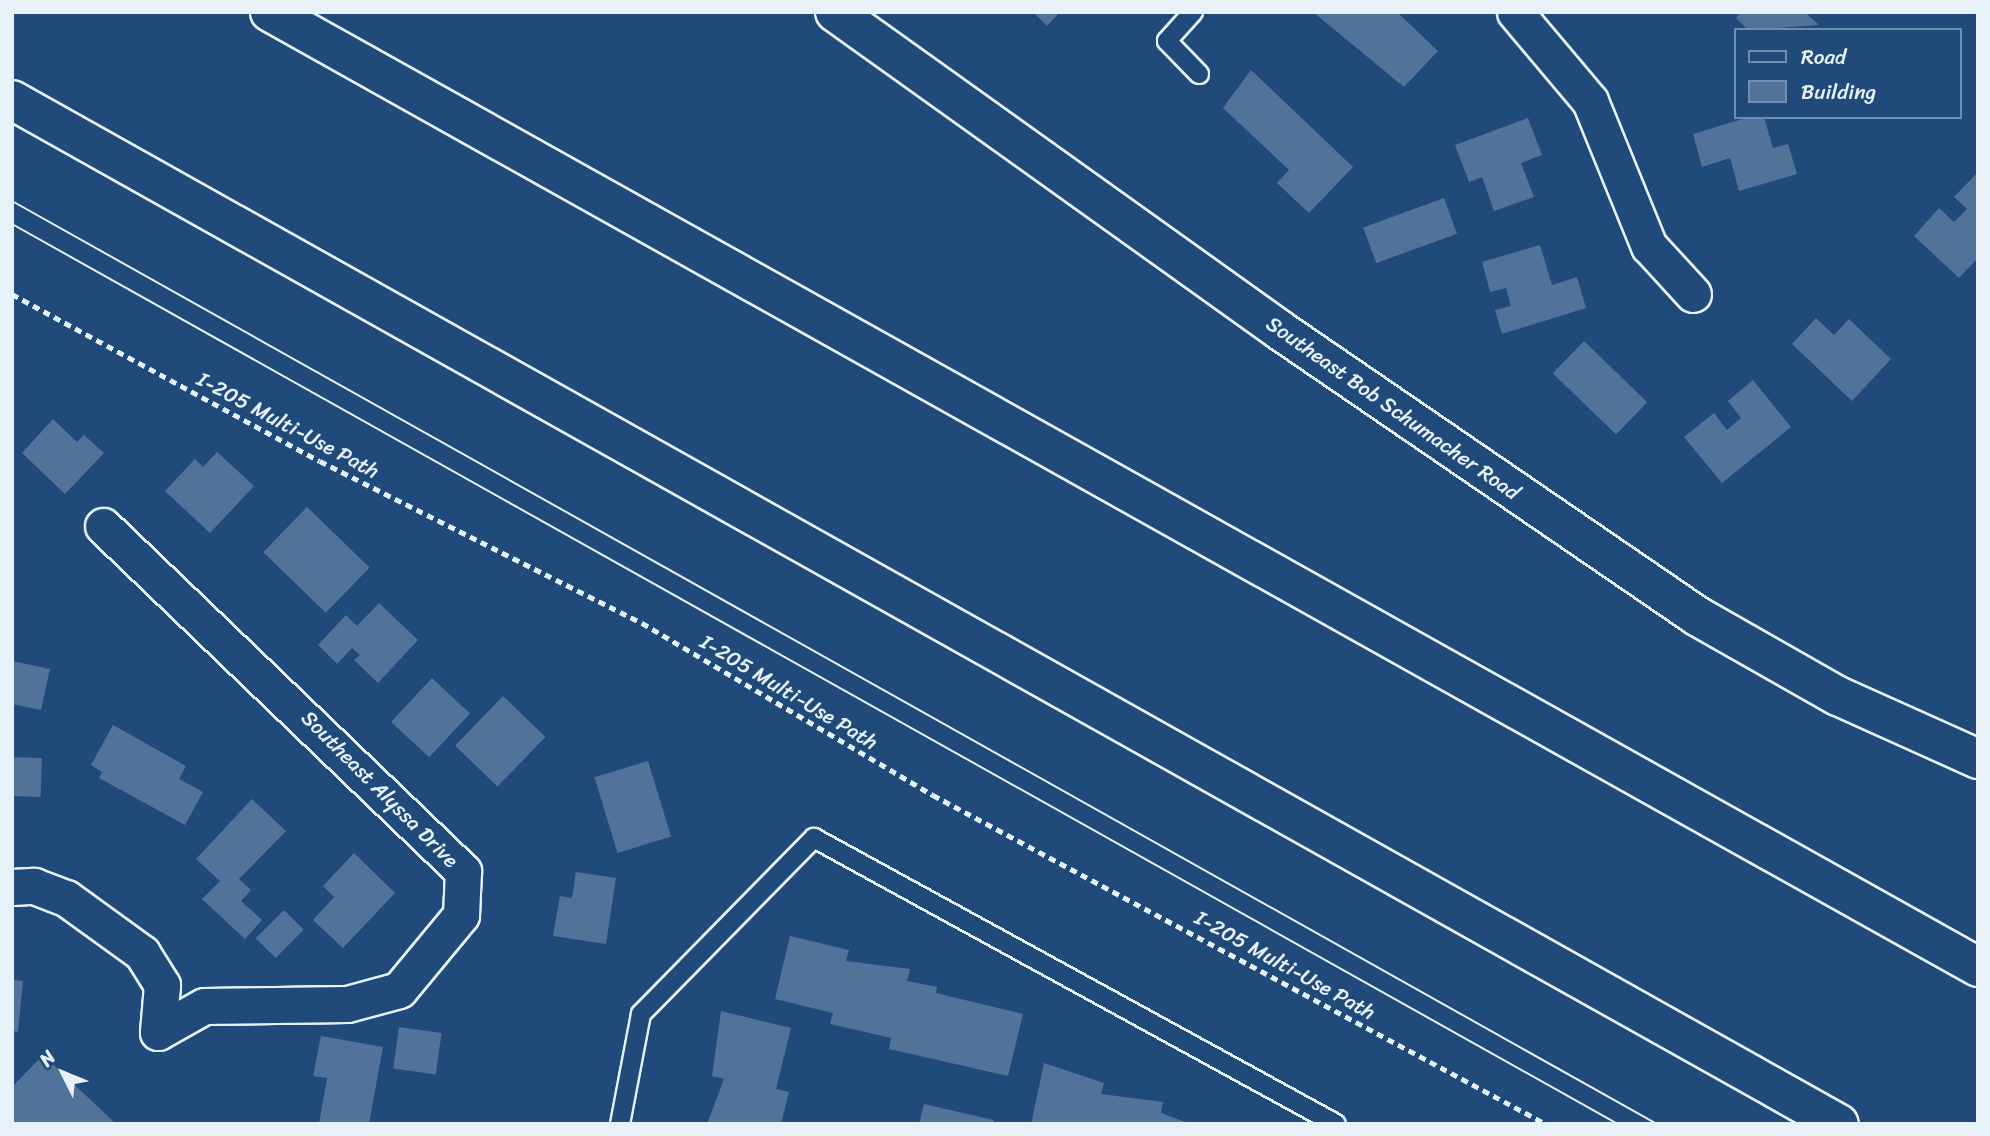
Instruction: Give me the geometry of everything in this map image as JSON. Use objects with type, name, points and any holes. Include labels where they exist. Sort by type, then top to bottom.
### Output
[{"type":"main road","points":[[270,12],[1978,967]]},
{"type":"main road","name":"Southeast Bob Schumacher Road","points":[[835,12],[1281,331],[1698,616],[1838,696],[1978,759]]},
{"type":"main road","points":[[12,100],[1839,1124]]},
{"type":"street","points":[[1515,12],[1590,101],[1650,246],[1693,294]]},
{"type":"street","name":"Southeast Alyssa Drive","points":[[12,887],[34,886],[66,898],[142,953],[162,985],[158,1032],[204,1006],[347,1004],[399,990],[461,915],[463,871],[103,526]]},
{"type":"lane","points":[[1193,12],[1167,41],[1199,74]]},
{"type":"lane","points":[[620,1124],[641,1014],[814,838],[1336,1124]]},
{"type":"path","name":"I-205 Multi-Use Path","points":[[12,294],[320,461],[642,623],[933,795],[1546,1124]]},
{"type":"building","points":[[1033,12],[1060,12],[1047,26]]},
{"type":"building","points":[[1313,12],[1397,12],[1438,51],[1404,87]]},
{"type":"building","points":[[1741,12],[1805,12],[1819,25],[1746,28],[1736,18]]},
{"type":"building","points":[[1251,70],[1353,167],[1309,213],[1277,183],[1289,170],[1223,108]]},
{"type":"building","points":[[1528,118],[1542,155],[1521,163],[1534,197],[1494,211],[1482,177],[1469,182],[1455,145]]},
{"type":"building","points":[[1742,119],[1765,119],[1773,148],[1788,144],[1797,174],[1739,191],[1730,158],[1702,167],[1693,134]]},
{"type":"building","points":[[1978,172],[1978,258],[1959,278],[1914,236],[1939,208],[1954,222],[1967,209],[1954,197]]},
{"type":"building","points":[[1444,198],[1457,234],[1376,263],[1363,227]]},
{"type":"building","points":[[1540,245],[1552,285],[1577,277],[1586,308],[1502,334],[1495,310],[1511,306],[1506,288],[1490,292],[1482,262]]},
{"type":"building","points":[[1816,318],[1834,335],[1849,319],[1891,359],[1852,401],[1792,344]]},
{"type":"building","points":[[1584,341],[1647,402],[1616,435],[1553,373]]},
{"type":"building","points":[[1753,380],[1791,427],[1722,483],[1684,437],[1714,413],[1727,430],[1741,418],[1728,401]]},
{"type":"building","points":[[53,419],[77,442],[84,435],[104,453],[65,494],[22,453]]},
{"type":"building","points":[[217,452],[254,486],[210,533],[165,491],[195,459],[203,467]]},
{"type":"building","points":[[307,507],[370,567],[326,613],[263,552]]},
{"type":"building","points":[[379,603],[418,640],[378,683],[354,660],[360,655],[352,648],[337,664],[318,645],[346,615],[357,626]]},
{"type":"building","points":[[12,661],[50,669],[41,710],[12,704]]},
{"type":"building","points":[[432,678],[470,713],[429,757],[391,722]]},
{"type":"building","points":[[503,696],[545,737],[498,787],[455,746]]},
{"type":"building","points":[[113,725],[186,766],[179,779],[203,792],[185,825],[99,778],[102,772],[91,765]]},
{"type":"building","points":[[12,757],[42,758],[41,797],[12,796]]},
{"type":"building","points":[[648,761],[671,837],[618,853],[594,777]]},
{"type":"building","points":[[252,799],[286,831],[239,879],[251,890],[241,901],[262,920],[245,939],[202,899],[220,881],[196,859]]},
{"type":"building","points":[[354,853],[395,893],[343,948],[313,920],[334,897],[323,886]]},
{"type":"building","points":[[576,872],[616,878],[606,944],[553,936],[560,896],[572,898]]},
{"type":"building","points":[[284,910],[304,930],[276,958],[256,938]]},
{"type":"building","points":[[790,936],[849,950],[846,961],[910,969],[907,981],[937,987],[936,993],[1023,1014],[1008,1076],[889,1049],[891,1038],[830,1024],[833,1013],[775,999]]},
{"type":"building","points":[[12,980],[23,981],[18,1032],[12,1031]]},
{"type":"building","points":[[721,1011],[791,1028],[776,1089],[789,1092],[781,1124],[707,1124],[724,1079],[712,1076]]},
{"type":"building","points":[[399,1027],[442,1033],[436,1075],[393,1069]]},
{"type":"building","points":[[321,1036],[383,1047],[369,1124],[319,1124],[327,1078],[313,1076]]},
{"type":"building","points":[[43,1055],[113,1121],[111,1124],[12,1124],[12,1087]]},
{"type":"building","points":[[1044,1063],[1104,1083],[1101,1094],[1163,1102],[1161,1113],[1191,1124],[1031,1124]]},
{"type":"building","points":[[924,1104],[994,1120],[994,1124],[919,1124]]},
{"type":"tram line","points":[[12,201],[1657,1124]]},
{"type":"tram line","points":[[12,224],[1618,1124]]}]
